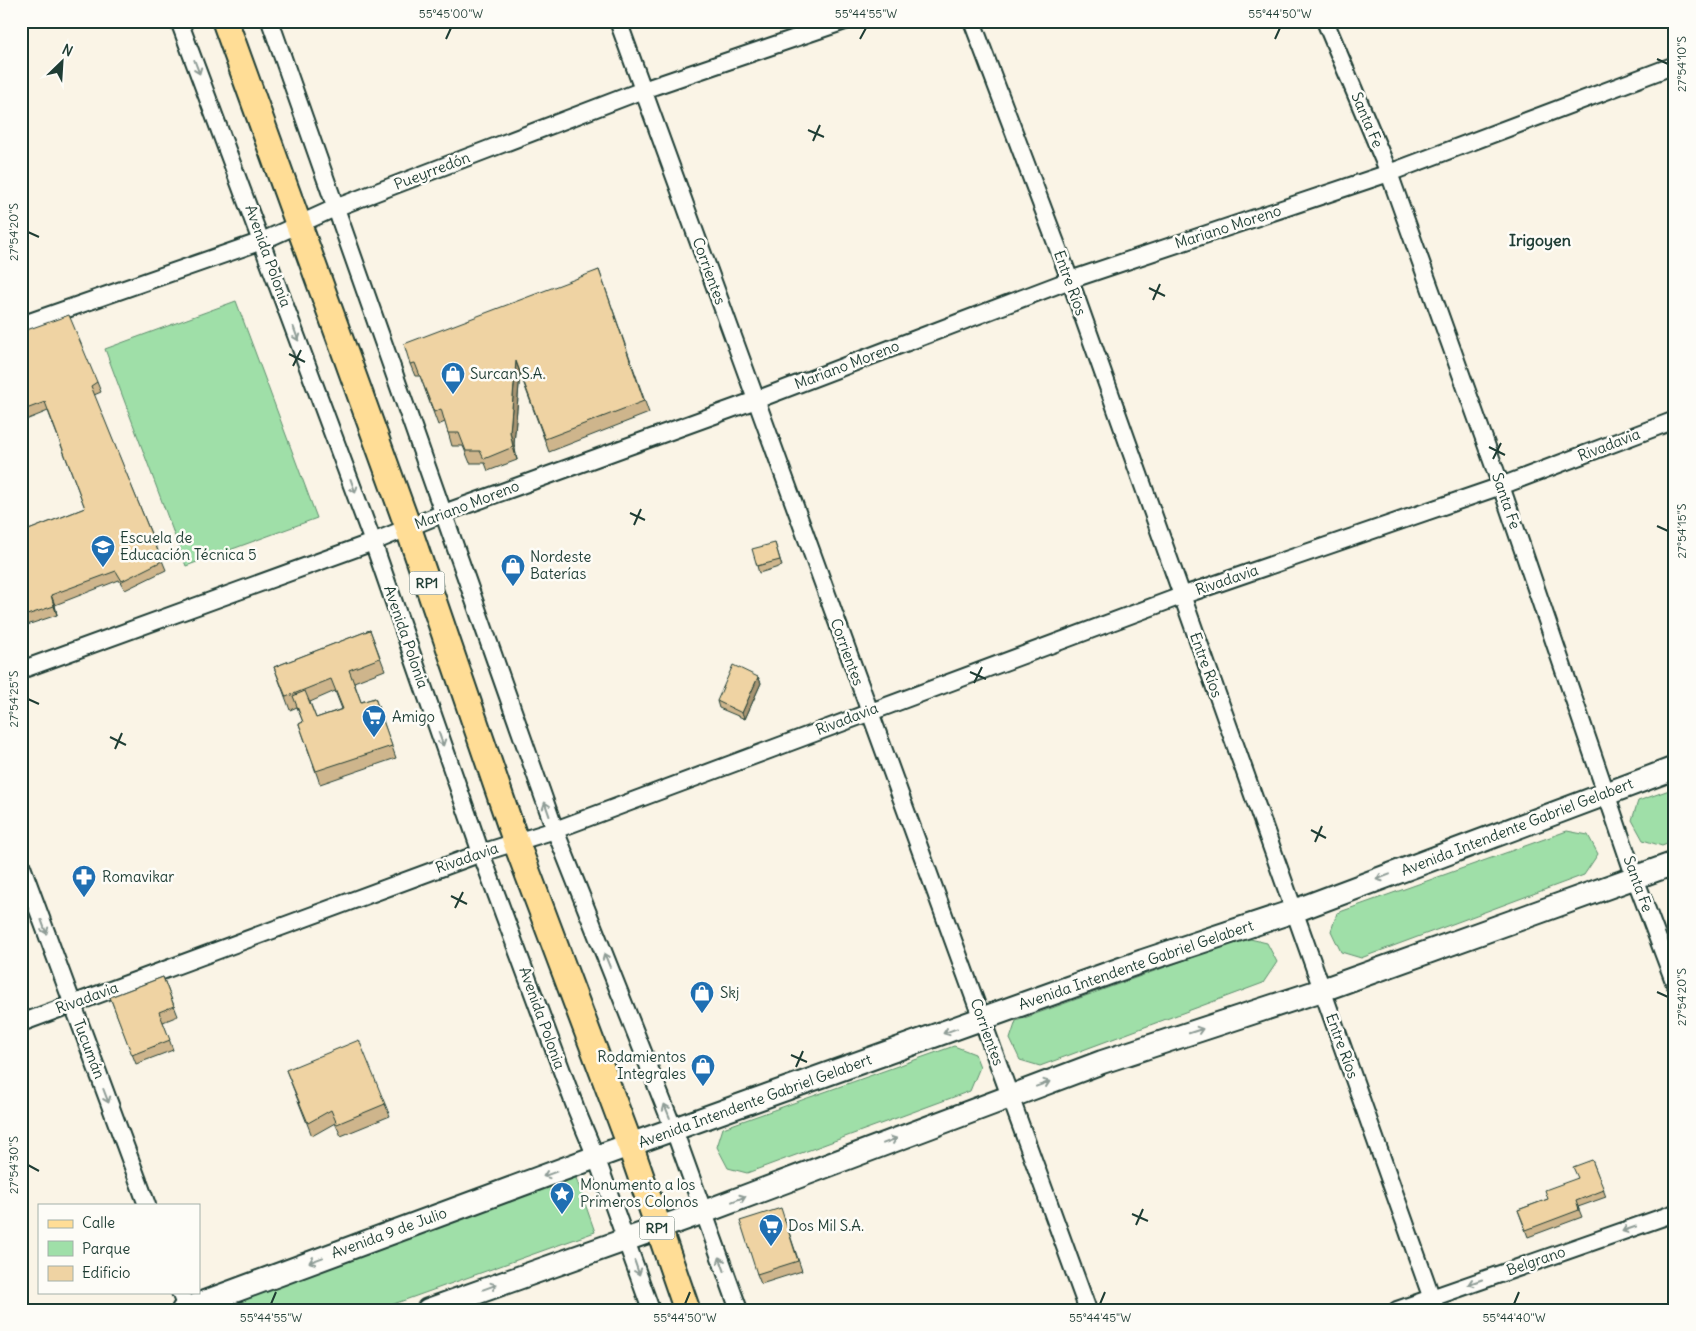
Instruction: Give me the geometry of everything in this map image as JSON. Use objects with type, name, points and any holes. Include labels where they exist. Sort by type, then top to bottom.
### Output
[{"type":"main road","name":"RP1","points":[[225,21],[408,528],[516,842],[630,1145],[686,1310]]},
{"type":"main road","name":"Avenida Intendente Gabriel Gelabert","points":[[596,1156],[674,1130],[1143,961],[1294,911],[1606,792],[1675,768]]},
{"type":"main road","points":[[428,1310],[704,1212],[1102,1062],[1322,990],[1675,863]]},
{"type":"main road","name":"Avenida 9 de Julio","points":[[184,1305],[596,1156]]},
{"type":"street","name":"Avenida Polonia","points":[[180,21],[373,542],[481,853],[576,1109],[627,1239],[651,1310]]},
{"type":"street","points":[[270,21],[555,830],[674,1130],[739,1310]]},
{"type":"street","name":"Corrientes","points":[[618,21],[1088,1310]]},
{"type":"street","name":"Pueyrredón","points":[[21,325],[262,241],[335,208],[643,90],[845,21]]},
{"type":"street","name":"Entre Ríos","points":[[972,21],[1070,280],[1434,1304]]},
{"type":"street","name":"Santa Fe","points":[[1325,21],[1390,173],[1501,486],[1635,878],[1675,984]]},
{"type":"street","name":"Mariano Moreno","points":[[21,670],[373,542],[444,513],[756,400],[1070,280],[1390,173],[1675,65]]},
{"type":"street","name":"Rivadavia","points":[[21,1023],[481,853],[555,830],[869,711],[1182,596],[1501,486],[1675,420]]},
{"type":"street","name":"Tucumán","points":[[21,864],[147,1204]]},
{"type":"street","name":"Belgrano","points":[[1397,1310],[1434,1304],[1675,1213]]},
{"type":"green space","points":[[236,301],[317,518],[186,566],[105,349]]},
{"type":"green space","points":[[1675,788],[1675,841],[1662,846],[1643,840],[1632,820],[1638,801]]},
{"type":"green space","points":[[1567,831],[1588,835],[1598,854],[1584,875],[1361,958],[1341,952],[1331,931],[1337,913]]},
{"type":"green space","points":[[1246,938],[1267,943],[1277,962],[1263,983],[1040,1066],[1020,1060],[1010,1039],[1016,1021]]},
{"type":"green space","points":[[954,1046],[975,1054],[980,1067],[970,1091],[747,1173],[728,1168],[717,1147],[723,1128]]},
{"type":"green space","points":[[575,1175],[595,1232],[377,1310],[216,1310]]},
{"type":"building","points":[[599,270],[644,401],[545,439],[516,361],[510,432],[513,447],[484,459],[480,451],[466,451],[459,433],[448,433],[441,409],[434,412],[415,363],[410,364],[404,344]]},
{"type":"building","points":[[69,315],[97,382],[91,386],[162,561],[122,581],[116,571],[51,595],[54,606],[21,617],[21,533],[85,508],[45,402],[21,411],[21,332]]},
{"type":"building","points":[[775,543],[780,560],[757,566],[752,549]]},
{"type":"building","points":[[370,630],[380,658],[349,670],[361,702],[375,698],[392,746],[316,771],[299,724],[303,722],[293,696],[305,691],[316,718],[343,709],[331,679],[286,697],[274,667]]},
{"type":"building","points":[[733,665],[758,677],[742,713],[717,701]]},
{"type":"building","points":[[163,977],[174,1006],[159,1012],[170,1040],[132,1055],[110,997]]},
{"type":"building","points":[[359,1040],[385,1104],[337,1124],[331,1110],[308,1123],[286,1070]]},
{"type":"building","points":[[1592,1160],[1604,1190],[1576,1201],[1579,1210],[1526,1230],[1518,1210],[1548,1199],[1545,1190],[1578,1178],[1573,1167]]},
{"type":"building","points":[[781,1208],[798,1261],[757,1274],[740,1221]]},
{"type":"place","name":"Surcan S.A.","points":[[453,395]]},
{"type":"place","name":"Escuela de Educación Técnica 5","points":[[103,568]]},
{"type":"place","name":"Nordeste Baterías","points":[[513,587]]},
{"type":"place","name":"Amigo","points":[[374,738]]},
{"type":"place","name":"Romavikar","points":[[84,898]]},
{"type":"place","name":"Skj","points":[[702,1014]]},
{"type":"place","name":"Rodamientos Integrales","points":[[703,1087]]},
{"type":"place","name":"Monumento a los Primeros Colonos","points":[[562,1215]]},
{"type":"place","name":"Dos Mil S.A.","points":[[771,1247]]},
{"type":"district","name":"Irigoyen","points":[[1540,240]]}]
